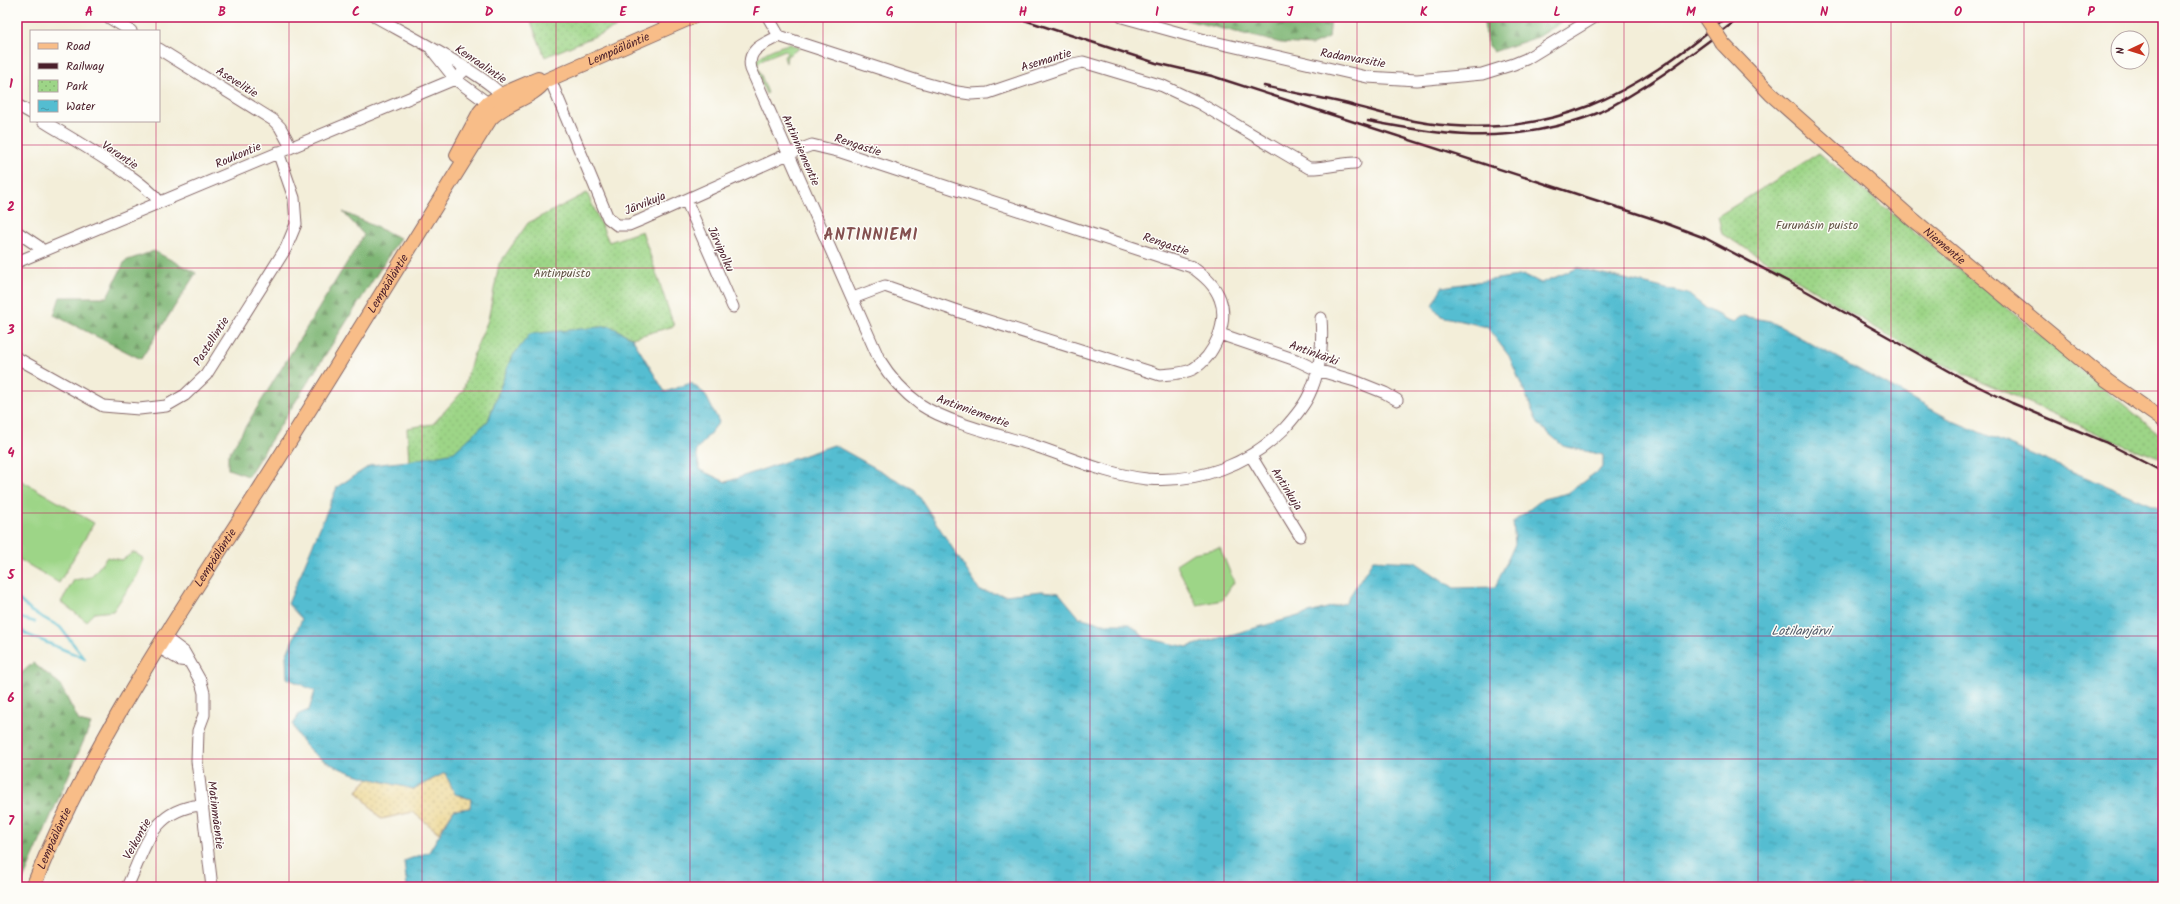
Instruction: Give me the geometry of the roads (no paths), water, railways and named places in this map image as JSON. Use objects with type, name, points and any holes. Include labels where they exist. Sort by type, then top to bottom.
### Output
[{"type":"main road","name":"Lempääläntie","points":[[415,238],[428,208],[480,112],[487,104],[505,99],[535,80],[547,80],[692,17]]},
{"type":"main road","name":"Niementie","points":[[1705,17],[1726,41],[1738,58],[1771,94],[1905,213],[2107,381],[2163,420]]},
{"type":"main road","name":"Niementie","points":[[1715,17],[1726,41]]},
{"type":"main road","name":"Lempääläntie","points":[[33,887],[48,849],[90,763],[161,642],[323,389],[490,119],[505,99]]},
{"type":"street","points":[[108,17],[129,30]]},
{"type":"street","name":"Kenraalintie","points":[[376,17],[432,50],[449,58],[505,99]]},
{"type":"street","points":[[768,17],[779,36]]},
{"type":"street","points":[[774,17],[779,36]]},
{"type":"street","name":"Radanvarsitie","points":[[1122,17],[1205,40],[1367,77],[1417,80],[1482,74],[1526,60],[1594,17]]},
{"type":"street","name":"Antinniementie","points":[[779,36],[753,50],[750,55],[749,62],[879,359],[892,378],[922,406],[941,415],[1116,473],[1146,479],[1174,480],[1209,474],[1233,466],[1251,456],[1271,442],[1296,416],[1309,396],[1317,370],[1320,349],[1321,318]]},
{"type":"street","name":"Asemantie","points":[[779,36],[927,84],[971,94],[988,93],[1073,64],[1083,62],[1163,86],[1199,103],[1309,168],[1321,169],[1342,163],[1355,162]]},
{"type":"street","name":"Asevelitie","points":[[160,50],[273,120],[280,127],[291,147]]},
{"type":"street","name":"Kenraalintie","points":[[432,50],[455,79],[487,104]]},
{"type":"street","name":"Roukontie","points":[[17,262],[455,79],[466,69]]},
{"type":"street","name":"Järvikuja","points":[[547,80],[604,210],[612,223],[622,226],[629,225],[788,154]]},
{"type":"street","points":[[17,105],[30,112]]},
{"type":"street","name":"Varantie","points":[[45,122],[117,168],[155,195],[159,202]]},
{"type":"street","name":"Rengastie","points":[[788,154],[812,145],[841,152],[1192,267],[1210,281],[1220,299],[1223,317],[1220,334],[1207,356],[1193,369],[1177,374],[1160,375],[960,312],[885,286],[853,298]]},
{"type":"street","name":"Pastellintie","points":[[17,358],[103,406],[138,409],[166,406],[185,395],[206,375],[286,248],[296,224],[294,198],[278,152]]},
{"type":"street","name":"Järvipolku","points":[[686,200],[733,307]]},
{"type":"street","points":[[17,232],[38,246],[42,251]]},
{"type":"street","name":"Antinkärki","points":[[1220,334],[1289,357],[1317,370],[1379,391],[1397,400]]},
{"type":"street","name":"Antinkuja","points":[[1251,456],[1300,536]]},
{"type":"street","name":"Matinmäentie","points":[[161,642],[184,652],[201,682],[204,703],[202,720],[203,733],[198,745],[197,761],[212,887]]},
{"type":"street","name":"Veikontie","points":[[127,887],[153,831],[162,820],[180,809],[202,806]]},
{"type":"water","name":"Lotilanjärvi","points":[[1578,268],[1688,294],[1707,309],[1733,323],[1743,316],[1770,321],[1953,421],[2163,510],[2163,887],[407,887],[404,861],[429,852],[454,810],[470,808],[471,799],[455,794],[445,773],[413,789],[369,778],[338,767],[312,752],[298,735],[293,725],[299,714],[309,710],[315,691],[287,678],[286,656],[302,619],[288,604],[337,487],[371,465],[409,461],[454,452],[488,421],[511,358],[530,334],[610,326],[632,338],[665,392],[691,383],[705,394],[719,422],[696,451],[700,470],[726,482],[834,445],[915,490],[980,591],[1005,595],[1042,591],[1059,593],[1079,617],[1103,624],[1130,624],[1145,638],[1187,647],[1345,603],[1373,560],[1415,562],[1454,588],[1495,587],[1515,544],[1513,522],[1543,499],[1568,493],[1603,467],[1603,455],[1563,446],[1538,424],[1509,356],[1487,327],[1441,316],[1432,305],[1442,287],[1525,275],[1541,283]]},
{"type":"waterway","points":[[17,598],[31,611],[60,627],[85,659]]},
{"type":"waterway","points":[[17,617],[35,622]]},
{"type":"waterway","points":[[17,626],[26,634],[84,658]]},
{"type":"railway","points":[[1015,17],[1156,63],[1212,76],[1657,220],[1705,238],[1806,291],[1967,381],[2012,403],[2105,442],[2163,472]]},
{"type":"railway","points":[[1264,86],[1344,103],[1395,117],[1426,123],[1471,127],[1513,125],[1552,118],[1588,106],[1624,90],[1658,69],[1692,45],[1726,17]]},
{"type":"railway","points":[[1368,121],[1417,130],[1462,135],[1508,134],[1557,126],[1600,112],[1619,102],[1673,68],[1741,17]]},
{"type":"district","name":"ANTINNIEMI","points":[[871,234]]},
{"type":"park label","name":"Furunäsin puisto","points":[[1817,225]]},
{"type":"park label","name":"Antinpuisto","points":[[562,273]]}]
